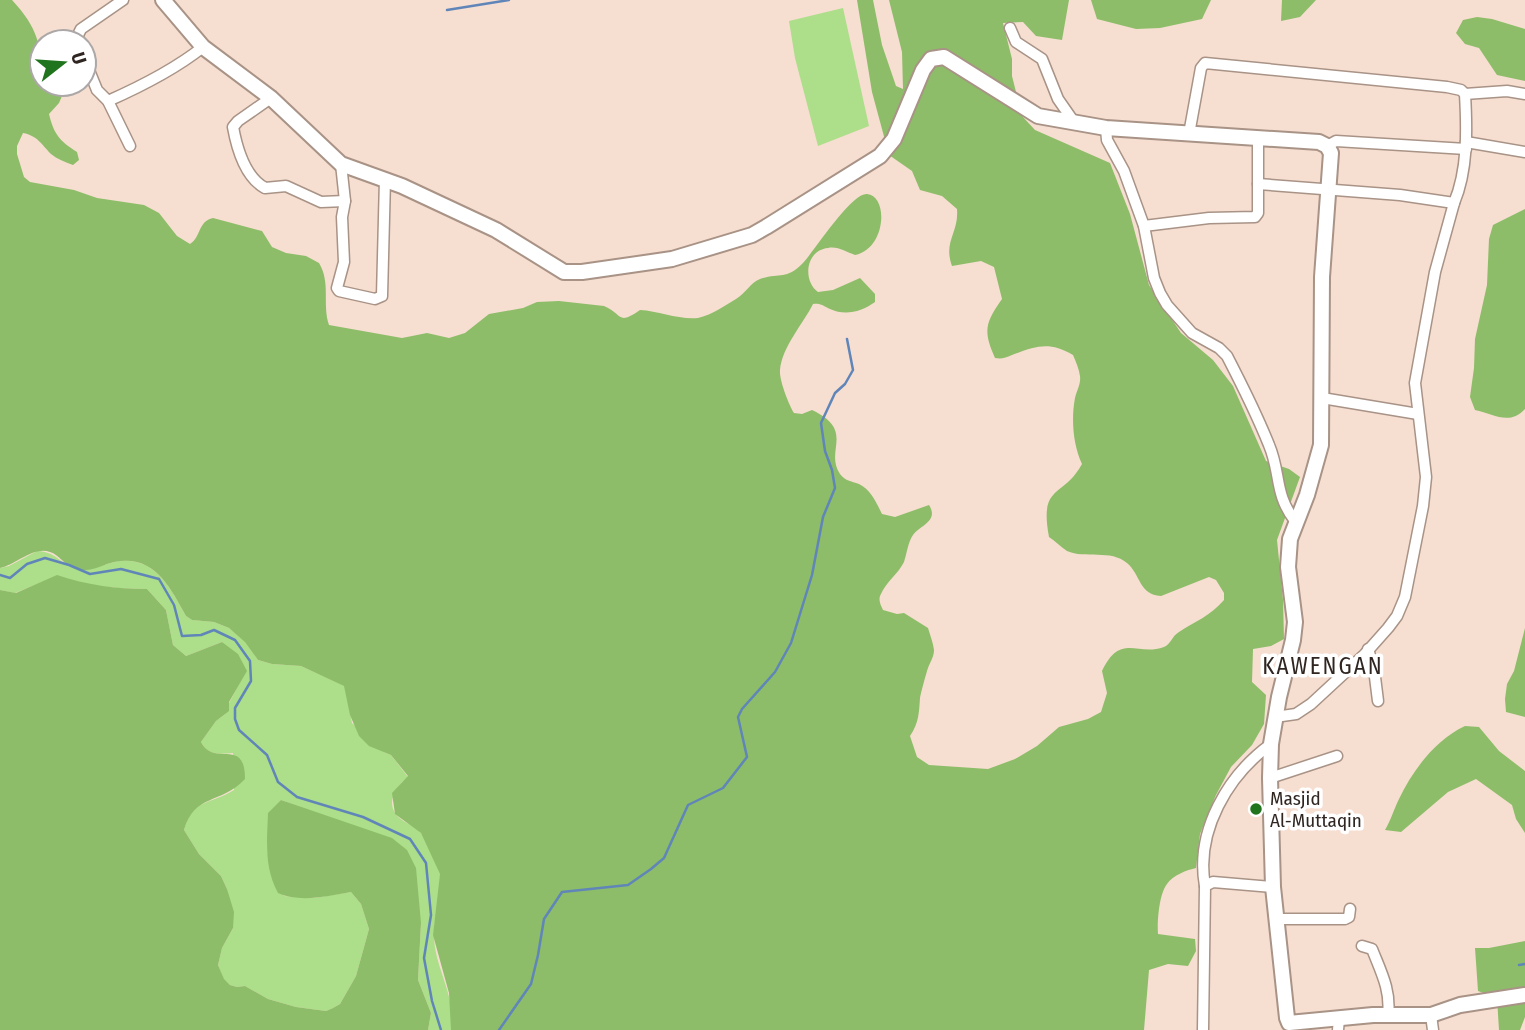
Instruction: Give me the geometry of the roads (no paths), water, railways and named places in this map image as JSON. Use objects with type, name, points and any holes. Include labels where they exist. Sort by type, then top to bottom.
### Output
[{"type":"main road","points":[[163,0],[203,47],[271,98],[341,164],[385,179],[496,230],[564,272],[582,272],[672,259],[740,239],[766,227],[880,156],[894,139],[923,71],[931,59],[937,57],[944,57],[1036,114],[1106,128],[1258,137],[1319,142],[1327,146],[1331,153],[1322,277],[1322,398],[1318,458],[1287,551],[1294,622],[1293,640],[1271,744],[1273,887],[1285,1027],[1338,1024],[1388,1015],[1432,1023],[1487,999],[1525,995]]},
{"type":"street","points":[[82,28],[123,0]]},
{"type":"street","points":[[1010,28],[1016,42],[1042,59],[1058,99],[1074,122]]},
{"type":"street","points":[[108,101],[146,84],[203,47]]},
{"type":"street","points":[[1189,134],[1201,68],[1205,63],[1447,87],[1461,90],[1465,94],[1466,145],[1458,192],[1437,261],[1415,383],[1426,477],[1405,597],[1397,616],[1368,649],[1300,712],[1291,716],[1275,717]]},
{"type":"street","points":[[98,91],[108,101],[130,146]]},
{"type":"street","points":[[1465,94],[1507,91],[1525,94]]},
{"type":"street","points":[[271,98],[233,127],[250,175],[265,188],[286,186],[327,204],[345,201]]},
{"type":"street","points":[[1106,128],[1107,140],[1124,171],[1144,226],[1160,293],[1167,306],[1192,333],[1219,348],[1227,356],[1270,446],[1281,497],[1285,509],[1295,521]]},
{"type":"street","points":[[1144,226],[1209,218],[1252,218],[1258,213],[1258,137]]},
{"type":"street","points":[[1327,146],[1336,141],[1466,145],[1525,152]]},
{"type":"street","points":[[341,164],[345,201],[342,217],[344,262],[338,290],[379,298],[382,296],[385,179]]},
{"type":"street","points":[[1258,184],[1400,195],[1454,203]]},
{"type":"street","points":[[1322,398],[1418,414]]},
{"type":"street","points":[[1368,649],[1374,669],[1378,701]]},
{"type":"street","points":[[1203,1030],[1204,849],[1208,833],[1228,788],[1242,769],[1271,744]]},
{"type":"street","points":[[1270,778],[1337,755]]},
{"type":"street","points":[[1205,886],[1213,882],[1273,887]]},
{"type":"street","points":[[1276,919],[1345,919],[1349,917],[1350,909]]},
{"type":"street","points":[[1362,946],[1372,949],[1383,974],[1387,987],[1388,1015]]},
{"type":"waterway","points":[[447,10],[509,0]]},
{"type":"waterway","points":[[499,1030],[531,984],[544,919],[562,892],[628,885],[651,869],[664,858],[688,805],[723,788],[747,757],[738,717],[775,672],[791,643],[812,575],[823,517],[835,488],[821,423],[835,393],[845,384],[853,370],[847,339]]},
{"type":"waterway","points":[[0,575],[10,578],[27,564],[45,558],[90,574],[121,569],[159,579],[174,605],[182,636],[201,635],[214,630],[235,640],[250,661],[251,681],[235,708],[235,719],[239,730],[267,755],[278,782],[297,797],[363,817],[410,839],[426,863],[431,915],[424,958],[441,1030]]},
{"type":"waterway","points":[[1519,965],[1525,964]]},
{"type":"place","name":"Masjid Al-Muttaqin","points":[[1256,809]]},
{"type":"district","name":"KAWENGAN","points":[[1323,666]]}]
